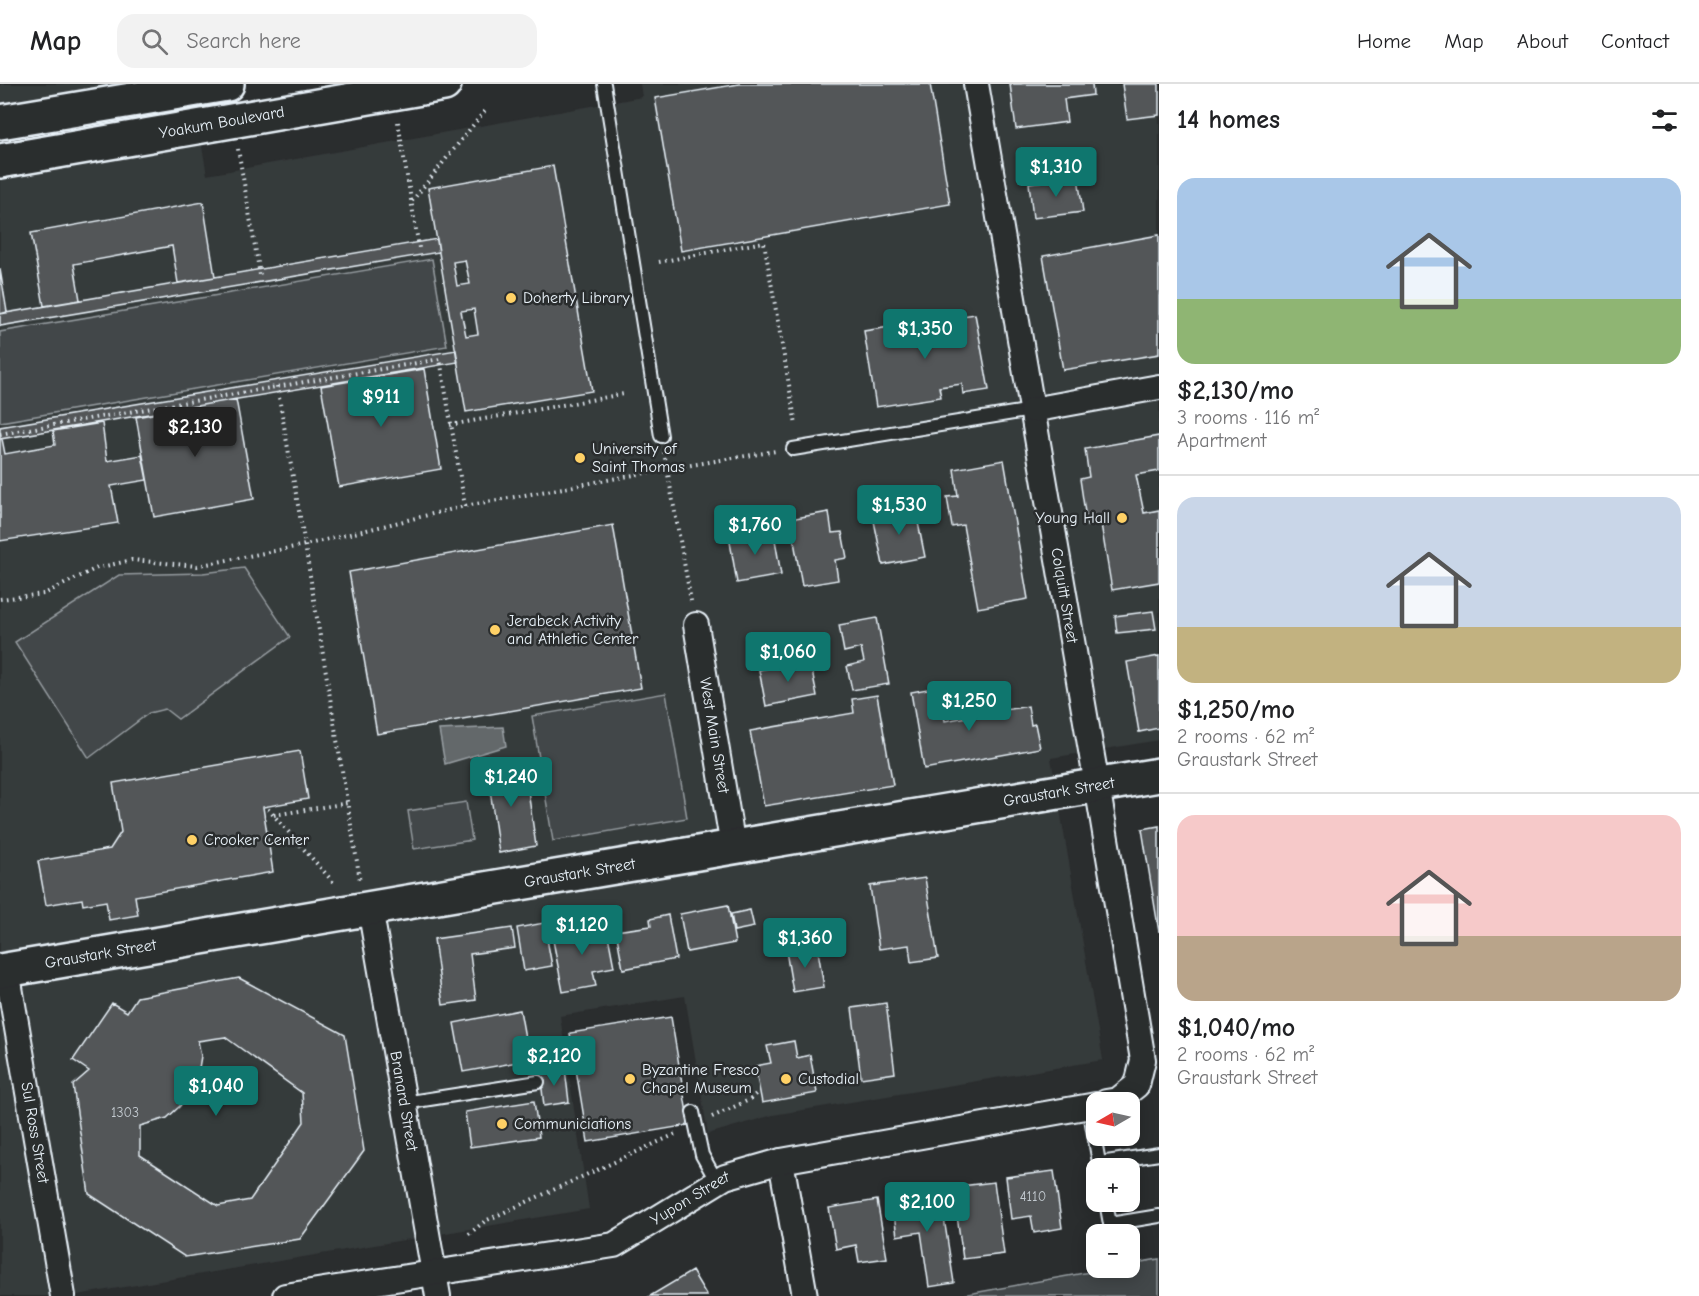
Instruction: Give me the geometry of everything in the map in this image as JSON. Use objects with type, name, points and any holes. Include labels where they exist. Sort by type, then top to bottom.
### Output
[{"type":"street","points":[[0,122],[228,84],[235,120]]},
{"type":"street","name":"Yoakum Boulevard","points":[[0,161],[444,84]]},
{"type":"street","name":"Colquitt Street","points":[[976,84],[1143,1060],[1137,1085],[1124,1092]]},
{"type":"street","points":[[1032,410],[1159,387]]},
{"type":"street","name":"West Main Street","points":[[696,626],[733,847]]},
{"type":"street","name":"Graustark Street","points":[[4,970],[366,896],[733,847],[1159,775]]},
{"type":"street","name":"Branard Street","points":[[366,896],[436,1285]]},
{"type":"street","name":"Sul Ross Street","points":[[4,970],[63,1296]]},
{"type":"street","name":"Yupon Street","points":[[285,1296],[436,1285],[614,1245],[725,1176],[781,1161],[1086,1106]]},
{"type":"street","points":[[781,1161],[804,1296]]},
{"type":"lane","points":[[604,84],[661,436]]},
{"type":"lane","points":[[793,448],[1032,410]]},
{"type":"lane","points":[[404,1103],[538,1082]]},
{"type":"lane","points":[[693,1112],[702,1155],[717,1182]]},
{"type":"lane","points":[[1139,1158],[1159,1154]]},
{"type":"lane","points":[[1108,1212],[1110,1224],[1159,1216]]},
{"type":"path","points":[[393,93],[418,248]]},
{"type":"path","points":[[411,202],[487,108]]},
{"type":"path","points":[[235,120],[238,150],[260,275]]},
{"type":"path","points":[[659,262],[764,243],[796,425]]},
{"type":"path","points":[[0,434],[440,359],[465,506]]},
{"type":"path","points":[[277,386],[366,896]]},
{"type":"path","points":[[450,425],[624,394]]},
{"type":"path","points":[[661,436],[696,626]]},
{"type":"path","points":[[0,599],[44,594],[97,567],[132,561],[197,566],[306,545],[465,506],[793,448]]},
{"type":"path","points":[[273,815],[348,803]]},
{"type":"path","points":[[268,809],[337,887]]},
{"type":"path","points":[[469,1234],[485,1221],[749,1100],[758,1092]]},
{"type":"shaded area","name":"University of Saint Thomas","points":[[0,84],[191,84],[207,175],[642,97],[640,84],[1159,84],[1159,740],[1051,758],[1103,1060],[773,1115],[708,1134],[685,996],[560,1016],[589,1209],[71,1296],[0,1296]]},
{"type":"shaded area","points":[[432,259],[447,346],[0,422],[0,332]]},
{"type":"shaded area","points":[[244,568],[290,637],[178,719],[165,709],[149,713],[89,758],[15,642],[119,575],[203,573]]},
{"type":"shaded area","points":[[666,693],[687,818],[553,841],[532,716]]},
{"type":"shaded area","points":[[503,727],[506,746],[445,764],[439,730]]},
{"type":"shaded area","points":[[466,802],[472,840],[414,849],[408,811]]},
{"type":"shaded area","points":[[1159,1259],[1159,1296],[957,1296],[1086,1273],[1086,1278],[1140,1278],[1140,1262]]},
{"type":"building","points":[[739,84],[930,84],[950,204],[681,251],[655,98]]},
{"type":"building","points":[[1010,84],[1092,84],[1093,95],[1064,99],[1067,122],[1016,129]]},
{"type":"building","points":[[1122,84],[1159,84],[1159,115],[1127,119]]},
{"type":"building","name":"Doherty Library","points":[[553,166],[592,391],[466,412],[428,188]],"holes":[[[465,260],[470,284],[457,286],[453,262]],[[474,309],[478,334],[466,336],[461,311]]]},
{"type":"building","points":[[1078,177],[1083,212],[1033,218],[1029,183]]},
{"type":"building","points":[[203,202],[215,277],[178,283],[172,246],[74,264],[80,300],[44,306],[31,233]]},
{"type":"building","points":[[1159,235],[1159,354],[1063,370],[1043,256]]},
{"type":"building","points":[[437,239],[439,252],[0,326],[0,314]]},
{"type":"building","points":[[0,269],[7,312],[0,314]]},
{"type":"building","points":[[975,314],[989,390],[963,394],[962,384],[939,387],[941,397],[876,407],[864,331]]},
{"type":"building","points":[[456,350],[458,362],[0,439],[0,427]]},
{"type":"building","points":[[424,369],[441,469],[339,487],[321,386]]},
{"type":"building","points":[[236,399],[254,499],[154,517],[136,417]]},
{"type":"building","points":[[102,423],[107,461],[142,455],[147,480],[111,486],[118,523],[0,541],[0,439],[2,439],[5,454],[55,445],[53,431]]},
{"type":"building","name":"Young Hall","points":[[1159,436],[1159,471],[1136,475],[1144,513],[1159,510],[1159,582],[1112,590],[1101,524],[1087,526],[1080,479],[1089,477],[1085,449]]},
{"type":"building","points":[[1004,460],[1028,599],[978,608],[963,525],[952,527],[947,497],[958,496],[954,469]]},
{"type":"building","points":[[915,508],[925,557],[883,565],[873,516]]},
{"type":"building","points":[[829,512],[832,533],[842,532],[847,558],[835,560],[838,580],[802,586],[790,519]]},
{"type":"building","name":"Jerabeck Activity and Athletic Center","points":[[613,525],[641,688],[377,734],[349,572]]},
{"type":"building","points":[[773,528],[781,575],[737,583],[729,536]]},
{"type":"building","points":[[1153,611],[1156,629],[1117,633],[1115,616]]},
{"type":"building","points":[[877,618],[889,684],[852,690],[847,666],[864,662],[861,648],[844,652],[839,625]]},
{"type":"building","points":[[1159,656],[1159,728],[1139,732],[1127,662]]},
{"type":"building","points":[[810,660],[817,696],[766,706],[759,670]]},
{"type":"building","points":[[938,687],[945,721],[1028,706],[1031,725],[1035,724],[1040,748],[924,769],[911,692]]},
{"type":"building","points":[[877,695],[893,785],[764,806],[750,731],[854,713],[852,699]]},
{"type":"building","name":"Crooker Center","points":[[300,751],[308,799],[263,807],[273,872],[135,896],[138,915],[109,920],[106,901],[83,905],[82,899],[46,905],[38,861],[110,849],[121,832],[113,783]]},
{"type":"building","points":[[524,763],[536,846],[499,853],[487,768]]},
{"type":"building","points":[[1159,826],[1159,932],[1142,829]]},
{"type":"building","points":[[925,878],[938,958],[911,962],[909,945],[879,949],[870,886]]},
{"type":"building","points":[[728,905],[735,943],[687,952],[680,914]]},
{"type":"building","points":[[750,910],[754,927],[734,931],[731,914]]},
{"type":"building","points":[[668,915],[676,959],[623,969],[616,931],[651,926],[650,919]]},
{"type":"building","points":[[544,923],[552,966],[524,971],[517,928]]},
{"type":"building","points":[[606,925],[614,967],[593,971],[596,986],[563,992],[552,935]]},
{"type":"building","points":[[512,928],[515,948],[470,954],[476,1000],[443,1005],[434,939]]},
{"type":"building","points":[[817,945],[824,987],[793,992],[786,951]]},
{"type":"building","points":[[239,978],[345,1035],[364,1151],[300,1239],[185,1257],[89,1194],[73,1085],[89,1071],[73,1060],[112,1003],[127,1012],[137,997]],"holes":[[[225,1037],[302,1093],[304,1122],[250,1200],[218,1206],[140,1155],[140,1126],[167,1118],[180,1106],[191,1089],[198,1074],[201,1056],[198,1041]]]},
{"type":"building","points":[[886,1003],[895,1073],[861,1078],[852,1008]]},
{"type":"building","points":[[520,1010],[529,1060],[463,1072],[454,1023]]},
{"type":"building","name":"Byzantine Fresco Chapel Museum","points":[[671,1017],[689,1125],[588,1142],[570,1033]]},
{"type":"building","name":"Custodial","points":[[794,1041],[797,1058],[810,1055],[817,1093],[762,1103],[755,1066],[771,1063],[767,1046]]},
{"type":"building","points":[[565,1069],[569,1102],[544,1106],[540,1072]]},
{"type":"building","name":"Communiciations","points":[[534,1101],[539,1137],[470,1147],[465,1112]]},
{"type":"building","points":[[1054,1171],[1062,1228],[1034,1233],[1031,1216],[1011,1219],[1006,1177]]},
{"type":"building","points":[[994,1182],[1004,1254],[963,1259],[953,1187]]},
{"type":"building","points":[[940,1192],[954,1283],[929,1287],[921,1232],[897,1236],[892,1200]]},
{"type":"building","points":[[877,1200],[887,1258],[859,1262],[856,1245],[836,1249],[829,1208]]},
{"type":"building","points":[[692,1271],[707,1296],[650,1296]]},
{"type":"place","name":"Doherty Library","points":[[511,298]]},
{"type":"place","name":"University of Saint Thomas","points":[[580,458]]},
{"type":"place","name":"Young Hall","points":[[1122,518]]},
{"type":"place","name":"Jerabeck Activity and Athletic Center","points":[[495,630]]},
{"type":"place","name":"Crooker Center","points":[[192,840]]},
{"type":"place","name":"Byzantine Fresco Chapel Museum","points":[[630,1079]]},
{"type":"place","name":"Custodial","points":[[786,1079]]},
{"type":"place","name":"Communiciations","points":[[502,1124]]}]
